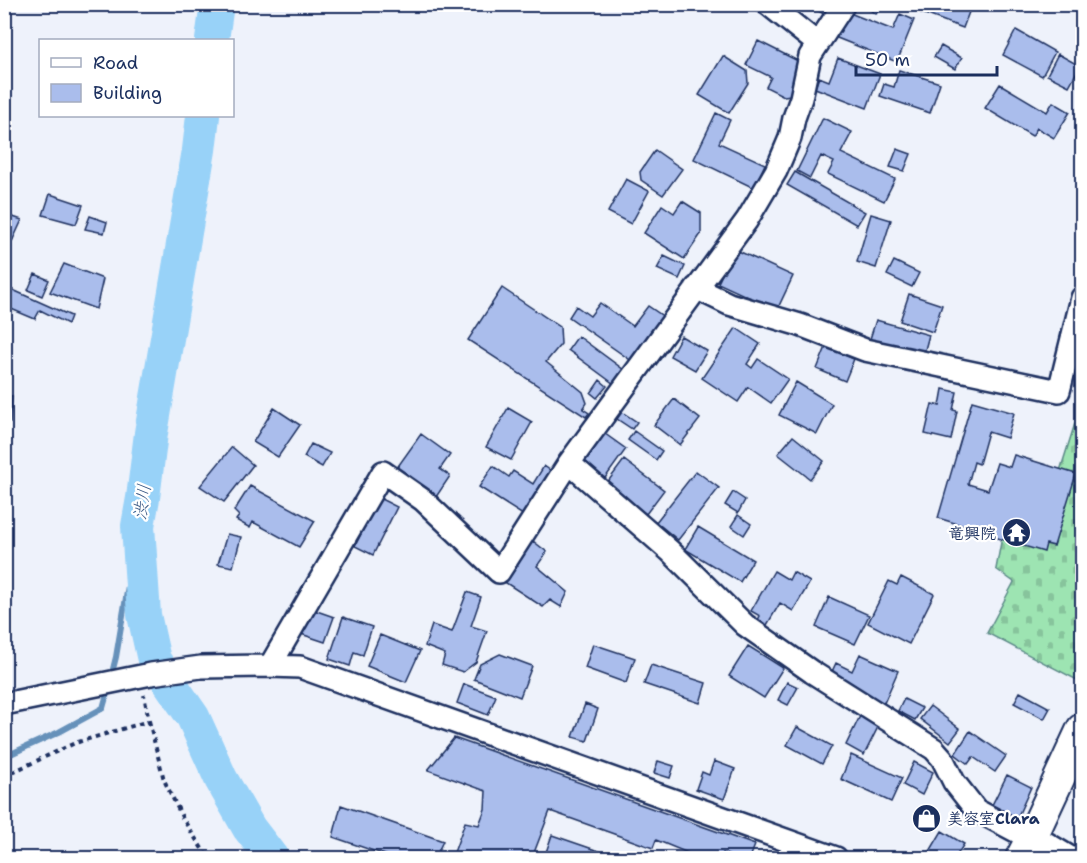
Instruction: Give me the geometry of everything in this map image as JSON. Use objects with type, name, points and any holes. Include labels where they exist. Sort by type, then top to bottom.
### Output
[{"type":"main road","points":[[1026,849],[1083,729]]},
{"type":"street","points":[[768,4],[818,44]]},
{"type":"street","points":[[270,666],[383,472],[423,500],[499,572],[569,463],[747,220],[777,171],[790,138],[810,56],[844,4]]},
{"type":"street","points":[[696,288],[729,304],[800,325],[865,350],[1059,392],[1081,312]]},
{"type":"street","points":[[569,463],[670,551],[745,625],[812,672],[934,749],[942,758],[954,782],[976,810],[1026,849],[1046,843],[1071,858]]},
{"type":"street","points":[[4,704],[141,676],[201,667],[300,667],[837,858]]},
{"type":"path","points":[[141,676],[149,722],[164,780],[183,819],[208,858]]},
{"type":"path","points":[[4,776],[75,743],[149,722]]},
{"type":"green space","points":[[1082,401],[1082,598],[1077,607],[1082,610],[1082,675],[1079,681],[987,633],[1014,582],[996,569],[1002,537],[1060,471]]},
{"type":"building","points":[[806,4],[838,4],[831,18]]},
{"type":"building","points":[[861,4],[883,4],[876,14]]},
{"type":"building","points":[[913,4],[972,4],[963,28],[911,9]]},
{"type":"building","points":[[842,10],[893,30],[900,14],[914,20],[897,62],[832,36]]},
{"type":"building","points":[[1016,30],[1055,52],[1042,76],[1003,55]]},
{"type":"building","points":[[758,41],[800,62],[798,81],[791,95],[784,96],[766,87],[771,77],[746,65]]},
{"type":"building","points":[[941,46],[962,58],[955,69],[934,57]]},
{"type":"building","points":[[1058,54],[1080,66],[1069,86],[1047,75]]},
{"type":"building","points":[[723,56],[747,71],[748,83],[729,113],[699,95]]},
{"type":"building","points":[[838,58],[880,74],[867,108],[815,88],[819,77],[829,81]]},
{"type":"building","points":[[899,70],[940,83],[930,113],[880,96],[884,84],[894,87]]},
{"type":"building","points":[[1000,84],[1047,112],[1053,102],[1070,112],[1054,138],[1037,128],[1032,136],[985,108]]},
{"type":"building","points":[[716,113],[730,120],[719,143],[765,164],[754,188],[694,159]]},
{"type":"building","points":[[823,118],[852,132],[841,153],[895,179],[884,201],[828,174],[834,162],[821,156],[810,178],[797,171]]},
{"type":"building","points":[[897,149],[911,154],[904,171],[890,167]]},
{"type":"building","points":[[655,150],[682,169],[663,195],[641,180],[640,172]]},
{"type":"building","points":[[795,172],[865,212],[857,225],[787,185]]},
{"type":"building","points":[[626,179],[649,191],[631,224],[608,212]]},
{"type":"building","points":[[50,194],[83,205],[76,224],[43,215]]},
{"type":"building","points":[[682,201],[701,213],[701,234],[684,259],[644,233],[662,205],[674,213]]},
{"type":"building","points":[[4,214],[22,220],[9,248],[4,246]]},
{"type":"building","points":[[871,214],[891,220],[876,268],[857,262]]},
{"type":"building","points":[[90,216],[107,222],[104,233],[85,229]]},
{"type":"building","points":[[734,249],[793,276],[777,310],[718,283]]},
{"type":"building","points":[[664,256],[685,266],[679,279],[657,269]]},
{"type":"building","points":[[894,261],[919,273],[912,287],[887,275]]},
{"type":"building","points":[[64,264],[103,279],[96,309],[50,292]]},
{"type":"building","points":[[35,274],[49,280],[42,296],[28,290]]},
{"type":"building","points":[[4,286],[71,316],[68,324],[40,310],[35,319],[4,306]]},
{"type":"building","points":[[502,288],[560,327],[561,344],[546,362],[583,392],[587,403],[583,409],[589,413],[586,417],[468,340]]},
{"type":"building","points":[[909,294],[942,305],[933,332],[900,321]]},
{"type":"building","points":[[600,303],[633,326],[648,306],[667,319],[636,364],[569,317],[576,306],[590,316]]},
{"type":"building","points":[[876,320],[929,335],[923,357],[869,342]]},
{"type":"building","points":[[736,328],[760,344],[747,364],[752,368],[758,359],[788,379],[771,403],[748,387],[738,402],[702,378]]},
{"type":"building","points":[[578,336],[624,370],[614,384],[568,350]]},
{"type":"building","points":[[681,336],[707,351],[695,370],[670,356]]},
{"type":"building","points":[[826,347],[854,359],[845,381],[817,369]]},
{"type":"building","points":[[600,380],[607,386],[597,398],[591,393]]},
{"type":"building","points":[[796,382],[832,404],[817,434],[779,415]]},
{"type":"building","points":[[943,389],[957,392],[953,410],[957,411],[951,440],[925,434],[932,404],[940,406]]},
{"type":"building","points":[[4,395],[12,396],[10,423],[4,423]]},
{"type":"building","points":[[674,399],[700,419],[680,445],[654,425]]},
{"type":"building","points":[[972,401],[1014,413],[1007,438],[988,432],[979,464],[974,462],[968,484],[988,490],[997,463],[1010,467],[1014,455],[1076,474],[1054,546],[1046,544],[1044,552],[991,536],[993,530],[991,534],[938,518]]},
{"type":"building","points":[[274,408],[300,425],[278,457],[253,442]]},
{"type":"building","points":[[508,408],[532,422],[511,460],[486,447]]},
{"type":"building","points":[[622,412],[637,422],[632,429],[617,419]]},
{"type":"building","points":[[601,431],[626,449],[603,481],[578,464]]},
{"type":"building","points":[[634,431],[662,451],[656,460],[628,440]]},
{"type":"building","points":[[421,434],[450,455],[440,469],[450,476],[436,497],[396,469]]},
{"type":"building","points":[[793,436],[824,461],[810,479],[778,454]]},
{"type":"building","points":[[311,444],[330,453],[322,467],[304,457]]},
{"type":"building","points":[[232,447],[253,465],[224,502],[200,486]]},
{"type":"building","points":[[624,460],[664,490],[646,514],[606,484]]},
{"type":"building","points":[[493,466],[509,477],[513,471],[533,484],[544,466],[554,473],[526,517],[479,487]]},
{"type":"building","points":[[696,471],[719,488],[678,540],[656,522]]},
{"type":"building","points":[[250,486],[315,521],[299,547],[253,522],[250,528],[236,520],[239,516],[234,511]]},
{"type":"building","points":[[733,492],[745,500],[738,513],[725,505]]},
{"type":"building","points":[[379,498],[397,507],[373,555],[355,546]]},
{"type":"building","points":[[738,515],[751,524],[744,535],[731,526]]},
{"type":"building","points":[[698,527],[753,560],[740,582],[685,549]]},
{"type":"building","points":[[227,534],[241,537],[233,567],[218,564]]},
{"type":"building","points":[[533,541],[547,552],[537,566],[568,592],[561,607],[550,600],[543,607],[503,581]]},
{"type":"building","points":[[774,571],[789,580],[793,572],[810,582],[793,611],[780,603],[767,625],[758,620],[760,616],[751,611]]},
{"type":"building","points":[[901,577],[934,594],[909,644],[868,623],[889,581],[897,585]]},
{"type":"building","points":[[467,592],[481,597],[471,626],[487,631],[476,662],[463,672],[442,665],[445,654],[425,646],[432,625],[452,632]]},
{"type":"building","points":[[829,597],[869,615],[855,644],[816,627]]},
{"type":"building","points":[[311,609],[334,617],[325,642],[301,634]]},
{"type":"building","points":[[343,617],[372,627],[363,655],[354,652],[350,666],[329,659]]},
{"type":"building","points":[[380,635],[420,651],[406,682],[367,666]]},
{"type":"building","points":[[593,644],[635,658],[626,683],[585,668]]},
{"type":"building","points":[[748,646],[783,668],[764,698],[729,676]]},
{"type":"building","points":[[500,654],[532,666],[520,697],[474,679],[480,664]]},
{"type":"building","points":[[860,654],[898,671],[884,703],[829,678],[836,663],[852,671]]},
{"type":"building","points":[[651,665],[706,683],[700,703],[644,684]]},
{"type":"building","points":[[787,682],[798,687],[788,705],[778,700]]},
{"type":"building","points":[[464,684],[496,696],[488,715],[457,703]]},
{"type":"building","points":[[1020,692],[1050,708],[1044,719],[1014,703]]},
{"type":"building","points":[[904,699],[922,708],[915,720],[898,711]]},
{"type":"building","points":[[585,704],[598,709],[587,741],[573,737]]},
{"type":"building","points":[[930,706],[960,729],[950,742],[920,719]]},
{"type":"building","points":[[861,714],[880,723],[864,755],[846,745]]},
{"type":"building","points":[[797,727],[832,746],[822,764],[787,745]]},
{"type":"building","points":[[970,731],[1006,756],[995,772],[973,757],[968,764],[955,754]]},
{"type":"building","points":[[454,738],[755,845],[750,858],[735,858],[723,853],[720,858],[700,858],[656,840],[653,848],[550,811],[532,858],[452,858],[465,822],[479,825],[485,809],[486,791],[428,770]]},
{"type":"building","points":[[851,755],[902,778],[891,802],[841,779]]},
{"type":"building","points":[[658,761],[674,766],[670,778],[654,773]]},
{"type":"building","points":[[714,761],[735,769],[724,799],[696,789],[702,772],[709,775]]},
{"type":"building","points":[[914,762],[933,772],[922,795],[903,785]]},
{"type":"building","points":[[1007,775],[1031,787],[1017,818],[992,805]]},
{"type":"building","points":[[341,805],[443,841],[435,858],[394,858],[333,837]]},
{"type":"building","points":[[942,831],[964,844],[955,858],[926,858]]},
{"type":"building","points":[[552,835],[619,858],[544,858]]},
{"type":"waterway","name":"渋川","points":[[212,39],[217,4]]},
{"type":"waterway","name":"渋川","points":[[203,117],[138,526],[144,615],[154,660],[193,717],[221,779],[249,828],[272,858]]},
{"type":"waterway","points":[[111,677],[138,526]]},
{"type":"waterway","points":[[4,757],[59,732],[103,708],[109,687]]},
{"type":"place","name":"竜興院","points":[[1017,533]]},
{"type":"place","name":"美容室Clara","points":[[926,818]]}]
